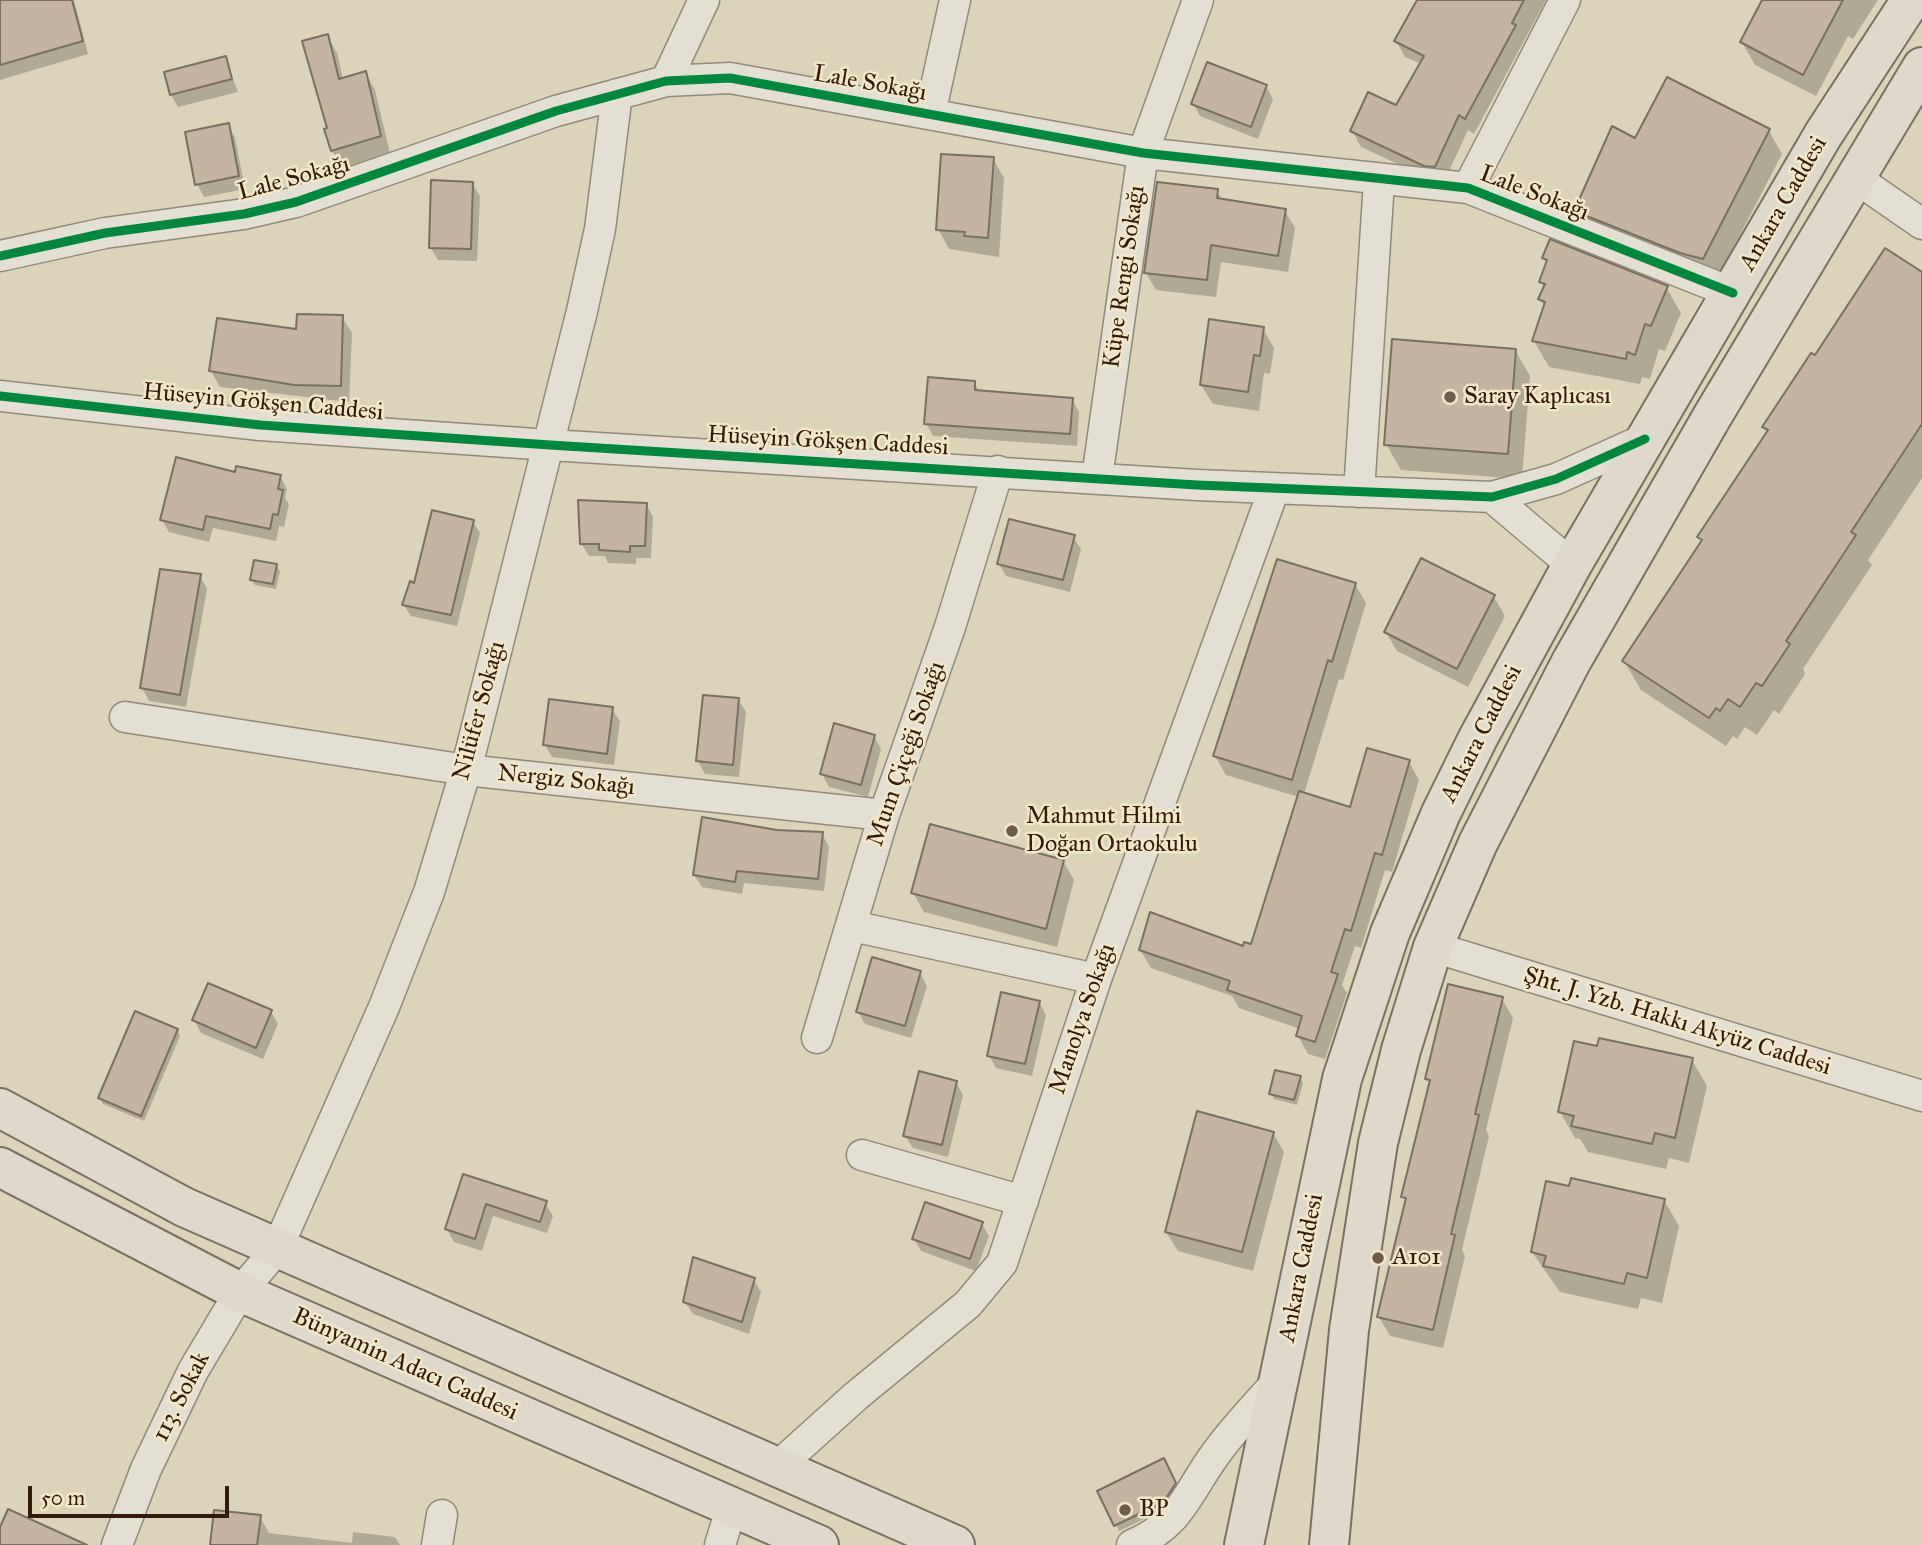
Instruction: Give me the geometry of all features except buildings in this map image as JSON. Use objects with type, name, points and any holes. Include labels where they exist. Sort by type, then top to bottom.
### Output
[{"type":"main road","name":"Ankara Caddesi","points":[[1244,1545],[1342,1079],[1390,933],[1441,813],[1478,738],[1572,565],[1823,135],[1911,0]]},
{"type":"main road","name":"Ankara Caddesi","points":[[1329,1545],[1349,1330],[1378,1143],[1401,1050],[1433,947],[1478,843],[1570,662],[1854,177],[1922,67]]},
{"type":"main road","points":[[0,1108],[184,1207],[955,1545]]},
{"type":"main road","name":"Bünyamin Adacı Caddesi","points":[[0,1167],[240,1292],[731,1509],[819,1545]]},
{"type":"street","points":[[666,81],[704,0]]},
{"type":"street","points":[[930,114],[955,0]]},
{"type":"street","name":"Küpe Rengi Sokağı","points":[[1097,478],[1143,153],[1198,0]]},
{"type":"street","points":[[1468,188],[1565,0]]},
{"type":"street","name":"Lale Sokağı","points":[[0,256],[105,233],[244,214],[296,202],[556,111],[666,81],[730,78],[1143,153],[1379,181],[1468,188],[1733,293]]},
{"type":"street","name":"Nilüfer Sokağı","points":[[240,1292],[277,1249],[384,1007],[429,892],[466,770],[550,445],[600,229],[617,94]]},
{"type":"street","points":[[1854,177],[1922,224]]},
{"type":"street","points":[[1359,492],[1379,181]]},
{"type":"street","name":"Hüseyin Gökşen Caddesi","points":[[0,396],[260,425],[550,445],[1274,489],[1492,496],[1556,479],[1645,439]]},
{"type":"street","name":"Mum Çiçeği Sokağı","points":[[817,1038],[884,815],[974,555],[998,471]]},
{"type":"street","name":"Manolya Sokağı","points":[[776,1468],[986,1286],[1002,1263],[1096,979],[1274,489]]},
{"type":"street","points":[[1492,496],[1572,565]]},
{"type":"street","name":"Nergiz Sokağı","points":[[125,717],[466,770],[884,815]]},
{"type":"street","points":[[852,926],[1096,979]]},
{"type":"street","name":"Şht. J. Yzb. Hakkı Akyüz Caddesi","points":[[1433,947],[1922,1096]]},
{"type":"street","points":[[862,1155],[1023,1201]]},
{"type":"street","name":"113. Sokak","points":[[117,1545],[167,1421],[240,1292]]},
{"type":"street","points":[[1132,1545],[1153,1536],[1182,1510],[1231,1432],[1280,1379]]},
{"type":"street","points":[[720,1545],[731,1509]]},
{"type":"street","points":[[437,1545],[442,1515]]},
{"type":"cycle path","points":[[0,256],[105,233],[244,214],[296,202],[556,111],[666,81],[730,78],[1143,153],[1468,188],[1733,293]]},
{"type":"cycle path","points":[[0,396],[260,425],[550,445],[1197,485],[1492,497],[1556,479],[1645,439]]},
{"type":"place","name":"Saray Kaplıcası","points":[[1450,397]]},
{"type":"place","name":"Mahmut Hilmi Doğan Ortaokulu","points":[[1012,831]]},
{"type":"place","name":"A101","points":[[1378,1258]]},
{"type":"place","name":"BP","points":[[1125,1510]]}]
